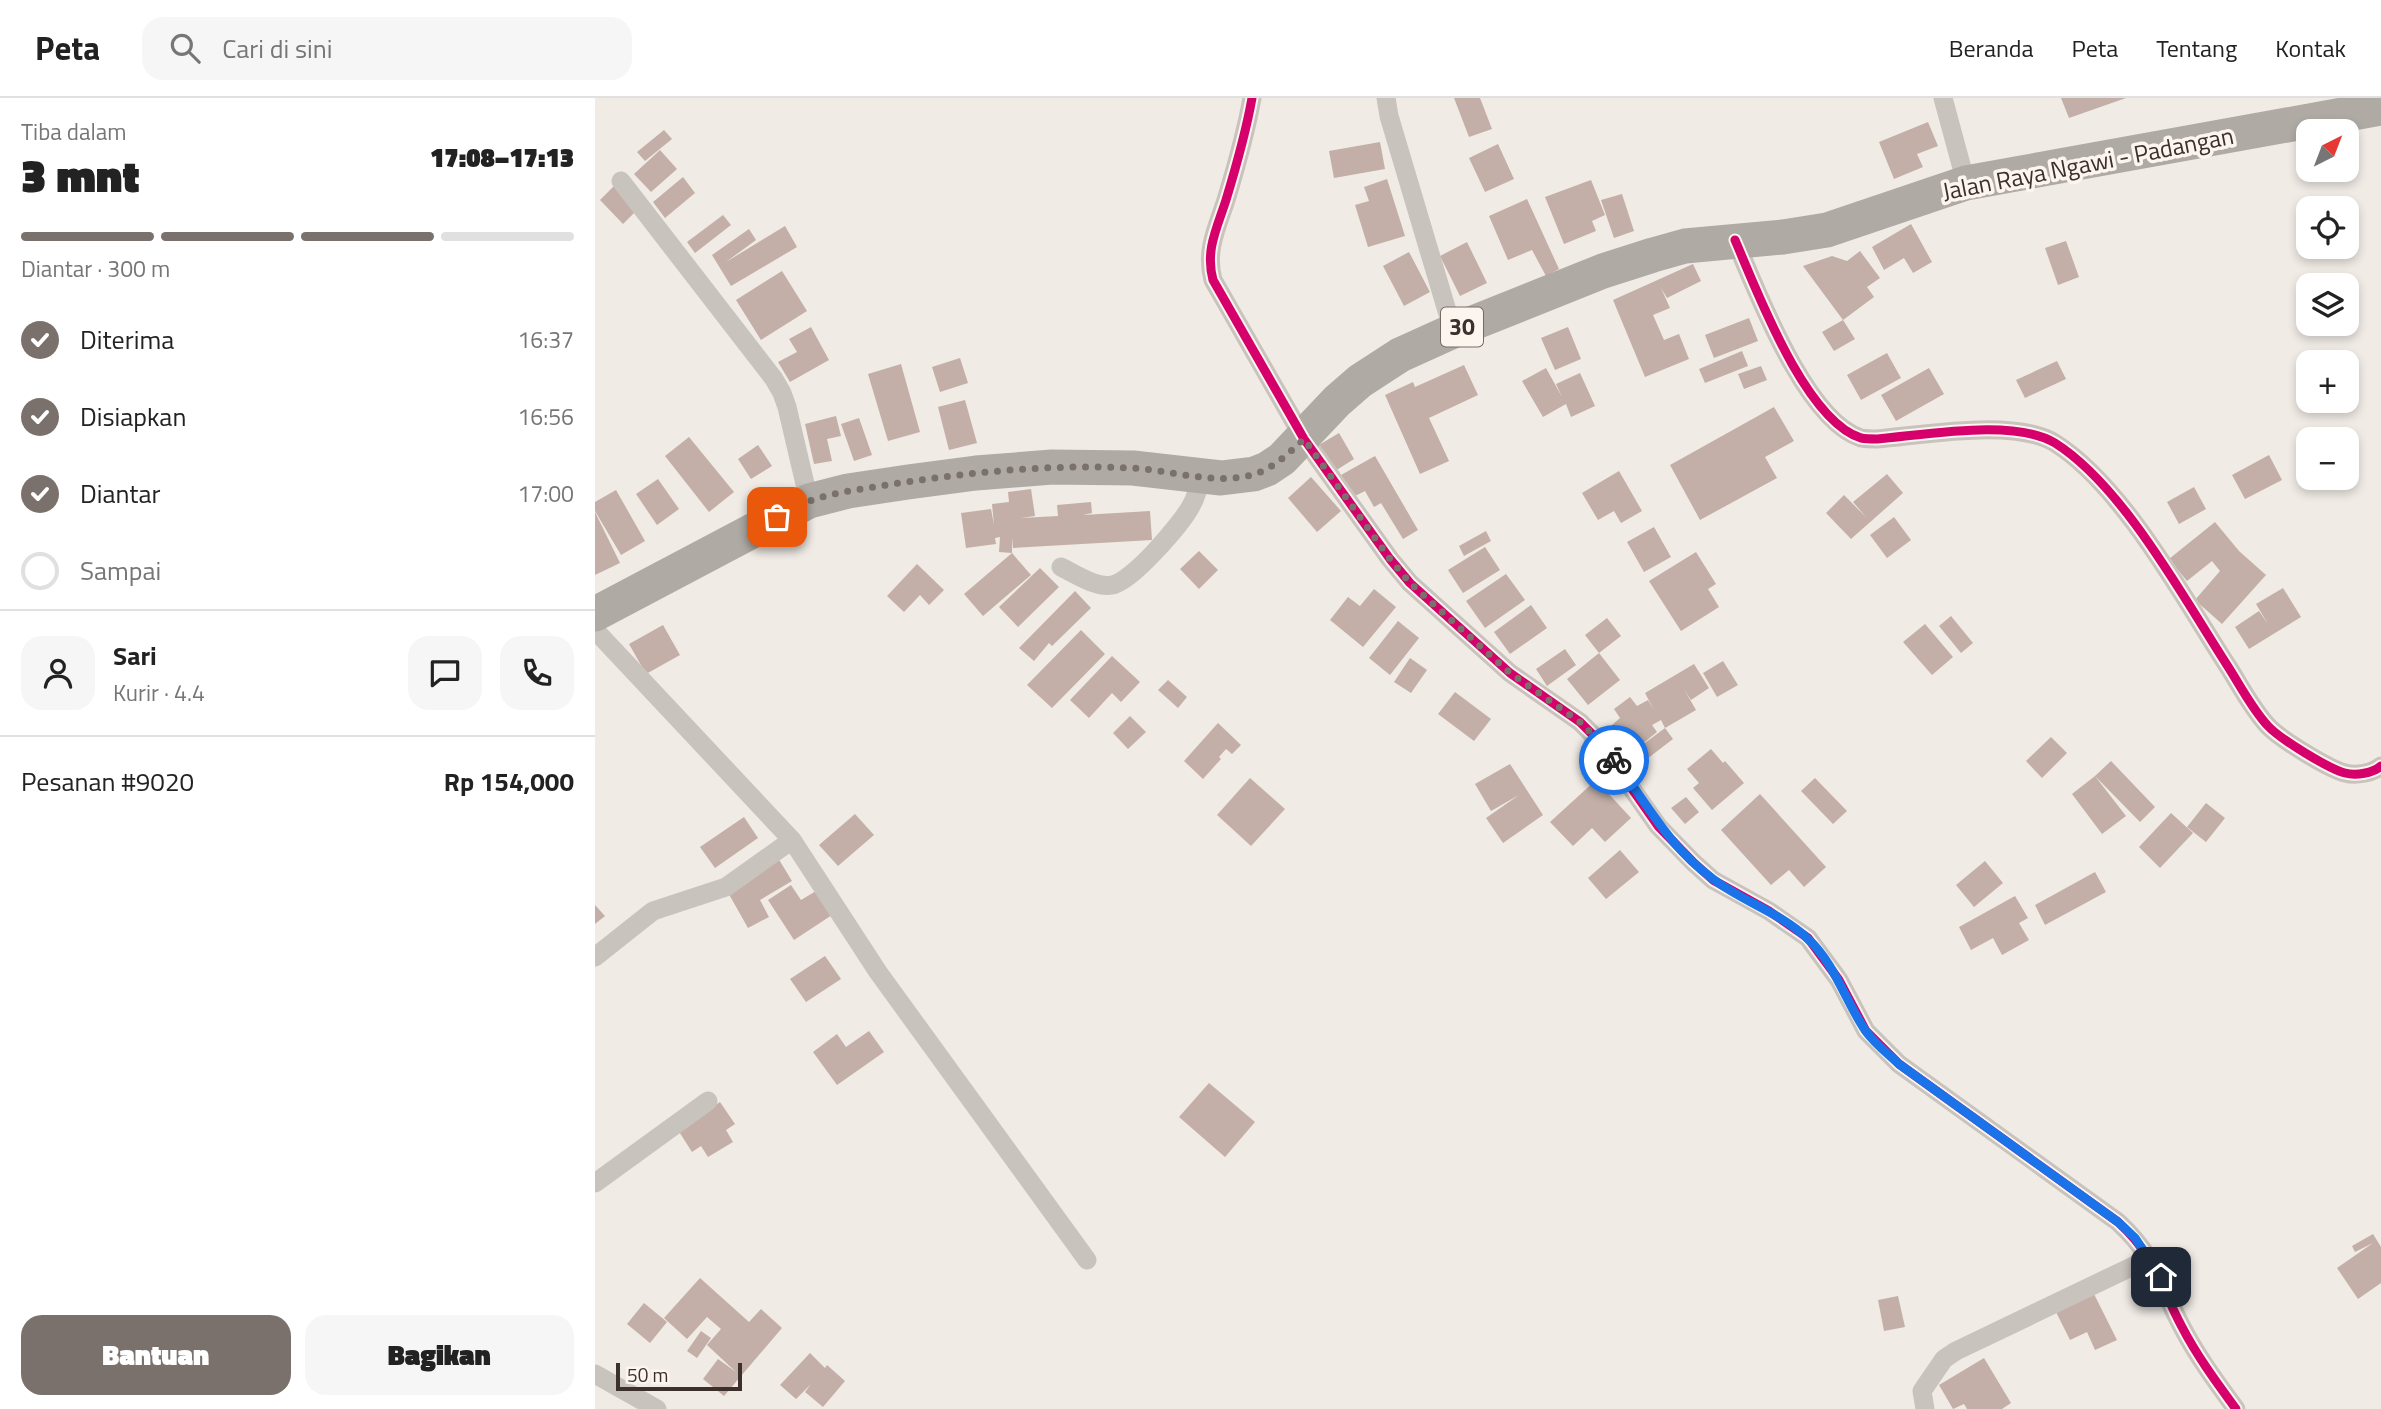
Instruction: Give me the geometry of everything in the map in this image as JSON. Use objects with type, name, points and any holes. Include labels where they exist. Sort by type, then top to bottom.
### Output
[{"type":"highway","name":"Jalan Raya Ngawi - Padangan","points":[[595,614],[809,501],[848,491],[975,473],[1052,467],[1133,468],[1221,478],[1254,474],[1282,459],[1304,439],[1337,401],[1368,375],[1400,355],[1603,271],[1653,255],[1685,246],[1827,230],[1966,183],[2381,108]]},
{"type":"street","points":[[1252,98],[1226,200],[1211,242],[1209,266],[1213,280],[1304,439],[1390,559],[1410,583],[1510,673],[1580,722],[1597,739],[1658,826],[1693,862],[1713,880],[1769,911],[1808,938],[1839,980],[1866,1031],[1899,1064],[2118,1222],[2135,1238],[2150,1258],[2181,1326],[2236,1409]]},
{"type":"street","points":[[1386,98],[1453,331]]},
{"type":"street","points":[[1943,98],[1966,183]]},
{"type":"street","points":[[621,181],[774,379],[785,400],[809,501]]},
{"type":"street","points":[[1735,240],[1790,361],[1826,412],[1843,426],[1860,438],[1997,430],[2032,434],[2054,442],[2102,484],[2124,510],[2270,728],[2347,774],[2363,773],[2381,766]]},
{"type":"street","points":[[1061,567],[1112,586],[1126,579],[1180,522],[1198,493],[1201,475]]},
{"type":"street","points":[[595,630],[792,840],[879,972],[1087,1260]]},
{"type":"street","points":[[595,957],[653,911],[726,887],[792,840]]},
{"type":"street","points":[[595,1183],[708,1101]]},
{"type":"street","points":[[1925,1409],[1922,1391],[1944,1359],[2150,1258]]},
{"type":"street","points":[[595,1374],[657,1409]]},
{"type":"building","points":[[1454,98],[1480,98],[1492,129],[1469,137]]},
{"type":"building","points":[[2061,98],[2126,98],[2069,118]]},
{"type":"building","points":[[1928,122],[1938,146],[1917,154],[1923,167],[1894,179],[1879,142]]},
{"type":"building","points":[[664,130],[672,139],[645,161],[637,152]]},
{"type":"building","points":[[1380,142],[1385,169],[1334,178],[1329,151]]},
{"type":"building","points":[[1498,144],[1514,179],[1485,192],[1469,158]]},
{"type":"building","points":[[660,150],[677,169],[651,192],[634,174]]},
{"type":"building","points":[[683,177],[695,193],[665,218],[653,202]]},
{"type":"building","points":[[1387,179],[1405,236],[1368,247],[1355,205],[1369,201],[1364,187]]},
{"type":"building","points":[[1591,180],[1605,215],[1592,221],[1596,231],[1564,244],[1545,197]]},
{"type":"building","points":[[616,184],[639,208],[623,224],[600,200]]},
{"type":"building","points":[[1622,194],[1634,231],[1614,238],[1601,200]]},
{"type":"building","points":[[1527,199],[1559,269],[1546,276],[1532,250],[1508,260],[1489,216]]},
{"type":"building","points":[[723,215],[731,225],[695,253],[687,242]]},
{"type":"building","points":[[1911,224],[1932,262],[1913,273],[1904,258],[1884,270],[1872,247]]},
{"type":"building","points":[[785,226],[797,247],[731,286],[712,255],[749,229],[756,240],[726,262]]},
{"type":"building","points":[[2066,241],[2079,277],[2058,285],[2045,248]]},
{"type":"building","points":[[1467,242],[1487,283],[1460,296],[1440,256]]},
{"type":"building","points":[[1860,251],[1880,278],[1867,287],[1874,297],[1843,320],[1803,266],[1832,256],[1847,261]]},
{"type":"building","points":[[1409,252],[1430,292],[1404,306],[1383,266]]},
{"type":"building","points":[[1693,264],[1701,281],[1667,298],[1661,288],[1670,308],[1653,315],[1664,340],[1679,334],[1689,359],[1645,377],[1613,300]]},
{"type":"building","points":[[782,271],[807,311],[761,340],[736,300]]},
{"type":"building","points":[[1749,318],[1758,341],[1714,358],[1705,335]]},
{"type":"building","points":[[1843,320],[1855,339],[1834,351],[1822,332]]},
{"type":"building","points":[[811,327],[829,360],[790,382],[778,362],[797,352],[789,339]]},
{"type":"building","points":[[1568,327],[1581,359],[1555,370],[1541,338]]},
{"type":"building","points":[[1742,351],[1748,366],[1705,383],[1699,369]]},
{"type":"building","points":[[1887,353],[1901,378],[1861,400],[1847,375]]},
{"type":"building","points":[[960,358],[968,383],[940,392],[932,367]]},
{"type":"building","points":[[2057,361],[2066,379],[2025,398],[2016,380]]},
{"type":"building","points":[[901,364],[920,432],[888,441],[868,374]]},
{"type":"building","points":[[1464,365],[1478,395],[1429,418],[1449,461],[1420,474],[1385,395],[1413,382],[1415,387]]},
{"type":"building","points":[[1761,366],[1767,380],[1744,389],[1738,374]]},
{"type":"building","points":[[1546,368],[1562,397],[1556,384],[1580,373],[1595,406],[1571,417],[1566,404],[1543,417],[1522,381]]},
{"type":"building","points":[[1929,368],[1944,394],[1896,421],[1881,395]]},
{"type":"building","points":[[965,400],[977,443],[949,450],[938,407]]},
{"type":"building","points":[[1774,407],[1794,441],[1765,457],[1777,478],[1700,520],[1670,465]]},
{"type":"building","points":[[836,416],[841,436],[827,439],[832,461],[814,464],[805,424]]},
{"type":"building","points":[[859,418],[872,455],[854,461],[841,424]]},
{"type":"building","points":[[1339,433],[1354,459],[1335,471],[1319,445]]},
{"type":"building","points":[[689,437],[734,492],[709,512],[665,456]]},
{"type":"building","points":[[758,445],[772,466],[751,479],[738,459]]},
{"type":"building","points":[[2269,455],[2282,480],[2245,499],[2232,475]]},
{"type":"building","points":[[1375,456],[1418,530],[1403,539],[1381,503],[1374,507],[1365,491],[1353,497],[1341,475]]},
{"type":"building","points":[[1619,471],[1642,511],[1621,523],[1614,511],[1598,520],[1582,493]]},
{"type":"building","points":[[1887,474],[1903,493],[1851,539],[1826,513],[1844,495],[1866,517],[1853,502]]},
{"type":"building","points":[[1311,477],[1341,511],[1317,532],[1288,498]]},
{"type":"building","points":[[658,479],[679,509],[657,525],[636,494]]},
{"type":"building","points":[[2194,487],[2206,509],[2179,524],[2167,502]]},
{"type":"building","points":[[1031,489],[1035,516],[1021,518],[1058,516],[1057,505],[1091,502],[1092,513],[1083,515],[1150,511],[1152,540],[1013,548],[1012,538],[1012,553],[999,552],[1000,537],[995,538],[996,544],[966,548],[961,513],[991,509],[994,525],[992,504],[1009,502],[1008,492]]},
{"type":"building","points":[[616,490],[645,541],[621,555],[595,511],[595,502]]},
{"type":"building","points":[[595,512],[620,563],[595,575]]},
{"type":"building","points":[[1894,517],[1911,540],[1887,558],[1870,535]]},
{"type":"building","points":[[2215,522],[2239,551],[2266,575],[2222,624],[2195,600],[2220,571],[2212,561],[2187,581],[2169,559]]},
{"type":"building","points":[[1654,527],[1671,557],[1644,572],[1627,542]]},
{"type":"building","points":[[1486,531],[1491,541],[1464,556],[1459,546]]},
{"type":"building","points":[[1485,547],[1500,570],[1463,593],[1448,570]]},
{"type":"building","points":[[1199,551],[1218,570],[1199,589],[1180,569]]},
{"type":"building","points":[[1696,552],[1716,584],[1708,589],[1719,607],[1681,631],[1649,581]]},
{"type":"building","points":[[1012,553],[1031,575],[983,616],[964,594]]},
{"type":"building","points":[[917,564],[944,590],[929,605],[920,595],[904,612],[887,596]]},
{"type":"building","points":[[1040,568],[1059,587],[1018,627],[999,607]]},
{"type":"building","points":[[1506,574],[1525,600],[1485,628],[1466,601]]},
{"type":"building","points":[[2283,588],[2301,617],[2249,649],[2235,627],[2259,611],[2268,624],[2256,604]]},
{"type":"building","points":[[1374,589],[1396,607],[1363,647],[1330,620],[1348,597],[1360,606]]},
{"type":"building","points":[[1075,591],[1091,608],[1052,646],[1049,643],[1034,661],[1019,648]]},
{"type":"building","points":[[1531,605],[1547,628],[1510,654],[1494,632]]},
{"type":"building","points":[[1951,616],[1973,643],[1961,653],[1939,626]]},
{"type":"building","points":[[1607,618],[1621,636],[1599,653],[1585,635]]},
{"type":"building","points":[[1398,621],[1419,638],[1390,675],[1369,658]]},
{"type":"building","points":[[1925,624],[1953,657],[1932,675],[1903,642]]},
{"type":"building","points":[[663,625],[680,655],[646,674],[629,644]]},
{"type":"building","points":[[1081,630],[1105,654],[1052,708],[1027,685]]},
{"type":"building","points":[[1565,649],[1576,665],[1547,686],[1536,669]]},
{"type":"building","points":[[1599,653],[1620,680],[1588,705],[1567,679]]},
{"type":"building","points":[[1112,656],[1140,682],[1121,702],[1112,693],[1089,718],[1070,700]]},
{"type":"building","points":[[1410,658],[1427,670],[1411,693],[1394,682]]},
{"type":"building","points":[[1723,661],[1738,685],[1717,697],[1703,673]]},
{"type":"building","points":[[1694,664],[1709,688],[1691,700],[1684,689],[1696,710],[1665,728],[1661,720],[1652,725],[1657,732],[1641,745],[1634,735],[1626,741],[1612,725],[1620,718],[1614,709],[1630,697],[1637,706],[1648,700],[1654,710],[1645,693]]},
{"type":"building","points":[[1168,680],[1187,697],[1178,708],[1158,690]]},
{"type":"building","points":[[1455,692],[1491,719],[1474,741],[1438,714]]},
{"type":"building","points":[[1130,716],[1146,732],[1128,749],[1113,733]]},
{"type":"building","points":[[1218,723],[1241,745],[1232,754],[1226,749],[1219,757],[1221,759],[1203,779],[1184,761]]},
{"type":"building","points":[[1665,728],[1673,739],[1643,762],[1634,751]]},
{"type":"building","points":[[2051,737],[2067,753],[2042,778],[2026,761]]},
{"type":"building","points":[[1711,749],[1744,783],[1712,810],[1693,788],[1699,783],[1687,769]]},
{"type":"building","points":[[2111,761],[2155,807],[2140,822],[2095,776]]},
{"type":"building","points":[[1510,764],[1543,815],[1503,843],[1486,818],[1519,795],[1491,811],[1475,784]]},
{"type":"building","points":[[2095,776],[2126,816],[2102,834],[2072,794]]},
{"type":"building","points":[[1250,778],[1285,809],[1251,846],[1217,815]]},
{"type":"building","points":[[1815,778],[1847,811],[1833,824],[1801,791]]},
{"type":"building","points":[[1596,780],[1631,818],[1605,842],[1592,828],[1573,846],[1550,822]]},
{"type":"building","points":[[1760,794],[1826,867],[1804,887],[1789,870],[1771,885],[1721,830]]},
{"type":"building","points":[[1686,797],[1699,812],[1685,824],[1671,808]]},
{"type":"building","points":[[2206,803],[2225,818],[2206,842],[2187,827]]},
{"type":"building","points":[[2171,813],[2193,833],[2160,868],[2139,847]]},
{"type":"building","points":[[855,814],[874,835],[838,866],[819,845]]},
{"type":"building","points":[[744,817],[758,838],[715,868],[700,847]]},
{"type":"building","points":[[1620,850],[1639,872],[1606,899],[1588,878]]},
{"type":"building","points":[[778,858],[792,881],[760,900],[769,917],[748,928],[726,889]]},
{"type":"building","points":[[1985,861],[2003,883],[1974,907],[1956,885]]},
{"type":"building","points":[[2095,872],[2106,892],[2045,925],[2035,905]]},
{"type":"building","points":[[791,885],[801,900],[816,891],[832,915],[794,940],[768,900]]},
{"type":"building","points":[[2015,896],[2028,918],[2019,923],[2029,940],[2002,955],[1993,938],[1971,950],[1959,927]]},
{"type":"building","points":[[595,905],[605,916],[595,924]]},
{"type":"building","points":[[825,956],[841,979],[806,1002],[790,979]]},
{"type":"building","points":[[869,1031],[884,1052],[837,1085],[813,1052],[837,1034],[846,1047]]},
{"type":"building","points":[[1209,1083],[1255,1122],[1225,1157],[1179,1117]]},
{"type":"building","points":[[720,1102],[735,1124],[726,1130],[733,1142],[708,1157],[701,1146],[692,1152],[678,1130]]},
{"type":"building","points":[[2373,1234],[2381,1247],[2381,1283],[2358,1299],[2337,1268],[2373,1243],[2355,1252],[2352,1246]]},
{"type":"building","points":[[700,1278],[749,1322],[761,1309],[782,1328],[724,1396],[703,1379],[718,1359],[736,1372],[707,1345],[721,1329],[707,1317],[687,1339],[664,1318]]},
{"type":"building","points":[[2093,1292],[2117,1340],[2095,1350],[2087,1332],[2070,1340],[2055,1310]]},
{"type":"building","points":[[1898,1296],[1905,1327],[1884,1331],[1878,1300]]},
{"type":"building","points":[[644,1303],[667,1322],[650,1343],[627,1324]]},
{"type":"building","points":[[701,1331],[711,1338],[697,1358],[687,1351]]},
{"type":"building","points":[[810,1353],[825,1368],[827,1365],[845,1381],[823,1407],[805,1392],[811,1384],[796,1399],[780,1385]]},
{"type":"building","points":[[1984,1358],[2011,1403],[2002,1409],[1967,1409],[1964,1404],[1953,1409],[1939,1385]]},
{"type":"cycle path","points":[[1252,98],[1237,162],[1213,239],[1210,259],[1213,280],[1304,439],[1390,559],[1410,583],[1510,673],[1580,722],[1597,739],[1658,826],[1693,862],[1713,880],[1769,911],[1808,938],[1839,980],[1866,1031],[1899,1064],[2118,1222],[2131,1235],[2156,1272],[2188,1338],[2236,1409]]},
{"type":"cycle path","points":[[1735,240],[1785,351],[1821,407],[1840,426],[1867,439],[1993,430],[2038,435],[2055,443],[2080,462],[2128,514],[2171,576],[2251,705],[2268,726],[2305,753],[2345,773],[2364,773],[2381,766]]},
{"type":"way so far","points":[[777,517],[809,501],[848,491],[975,473],[1052,467],[1095,467],[1133,468],[1221,478],[1241,477],[1267,469],[1304,439],[1410,583],[1510,673],[1580,722],[1614,760]]},
{"type":"route","points":[[1614,760],[1658,826],[1693,862],[1713,880],[1769,911],[1808,938],[1839,980],[1866,1031],[1882,1048],[1899,1064],[2118,1222],[2135,1238],[2161,1277]]}]
